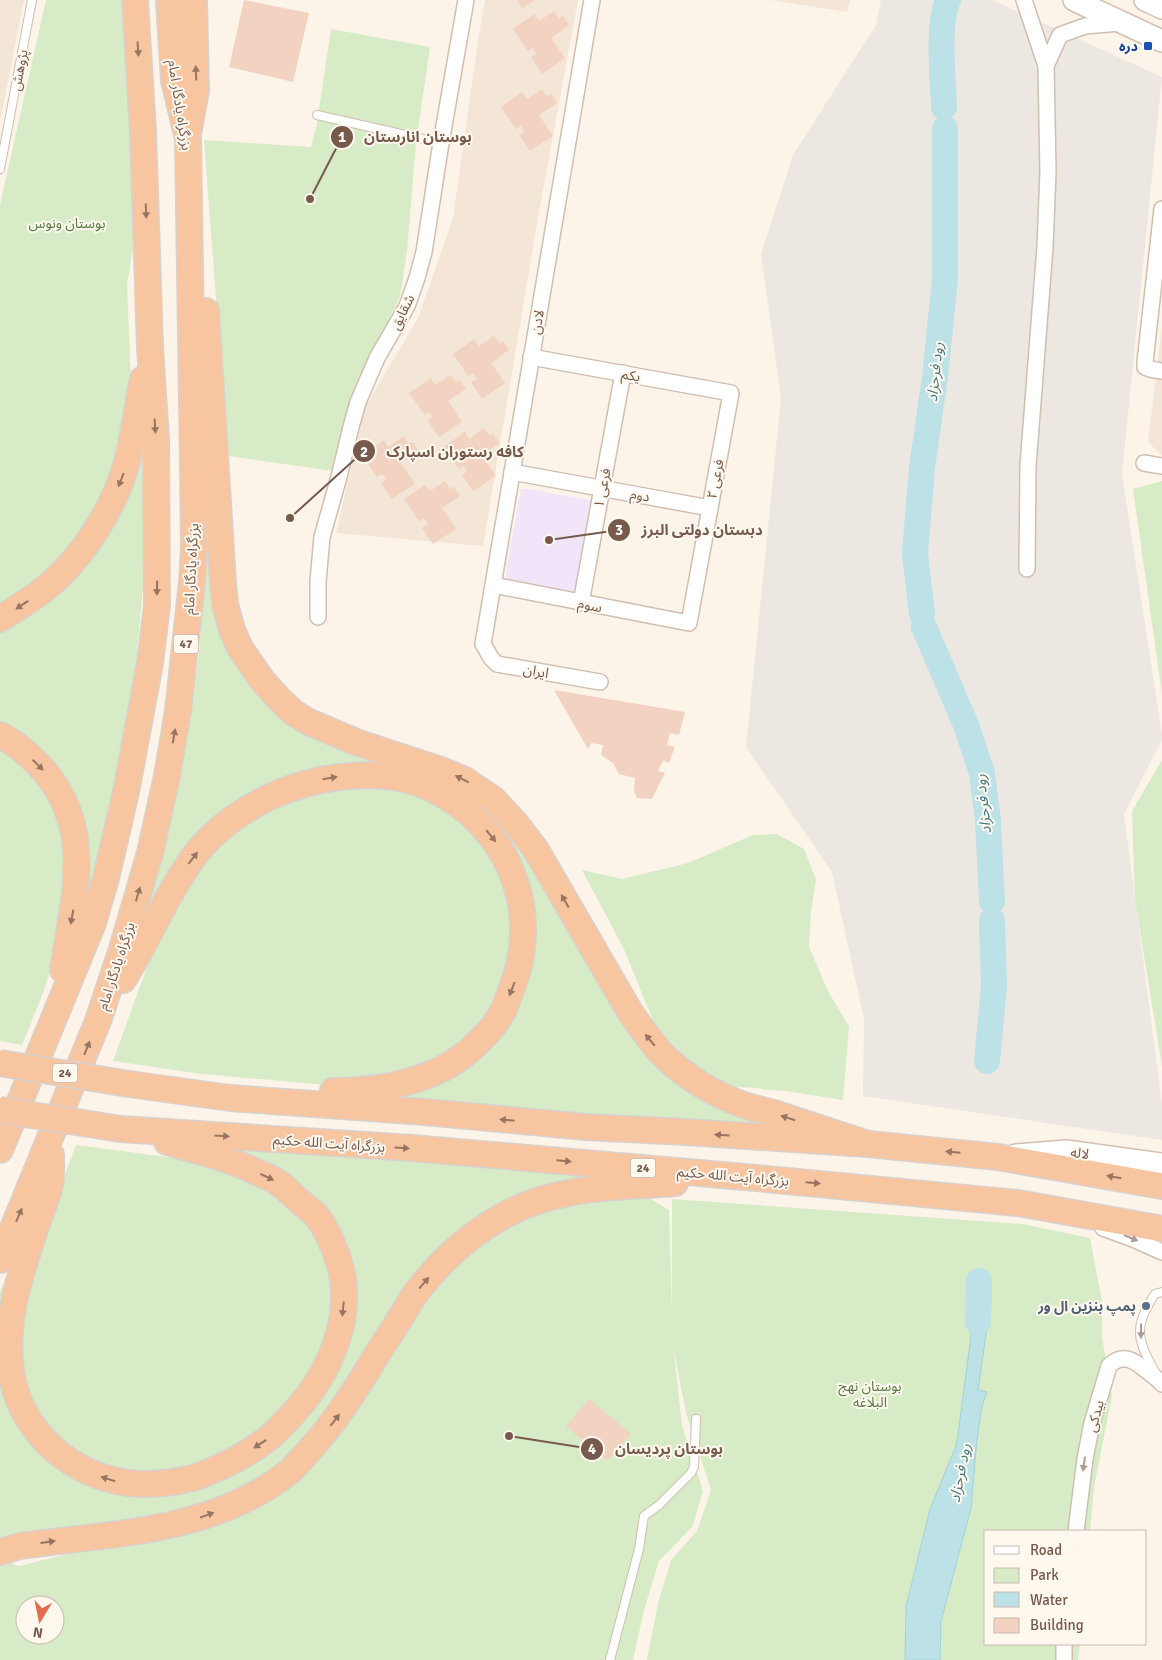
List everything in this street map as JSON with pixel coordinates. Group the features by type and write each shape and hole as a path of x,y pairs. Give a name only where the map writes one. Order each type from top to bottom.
{"highway":[{"name":"47","path":"0,1150 93,923 116,838 135,747 155,630 158,554 156,439 150,347 143,131 135,0"},
{"name":"بزرگراه یادگار امام","path":"0,1260 98,1021 122,949 150,853 178,711 186,645 194,540 194,464 188,139 174,80 169,0"},
{"path":"188,139 196,90 194,0"},
{"path":"190,219 206,304 225,604 232,630 250,664 280,700 309,722 356,742 441,770 465,780 493,799 517,825 536,850 630,1012 663,1055 681,1070 700,1084 722,1096 747,1106 772,1112 868,1144"},
{"path":"0,619 42,591 65,571 84,547 112,502 126,467 150,347"},
{"path":"0,735 28,754 47,774 63,798 70,817 75,843 77,884 57,1010"},
{"path":"98,1021 192,858 225,825 248,809 272,796 326,778 375,775 404,780 428,787 452,800 475,818 495,841 511,867 522,907 523,932 521,956 516,979 504,1011 484,1036 469,1051 444,1068 417,1080 393,1087 365,1091 305,1090 230,1098"},
{"name":"24","path":"0,1063 230,1098 425,1112 586,1127 868,1144 998,1157 1162,1186"},
{"name":"24","path":"0,1110 121,1129"},
{"path":"51,1138 51,1182 18,1281 9,1326 8,1344 14,1387 23,1412 34,1427 51,1448 68,1460 85,1471 108,1480 130,1484 161,1484 191,1479 244,1455 268,1439 300,1406 316,1385 335,1346 341,1327 343,1285 339,1262 330,1238 315,1214 277,1182 235,1162 121,1129"},
{"name":"بزرگراه آیت الله حکیم","path":"121,1129 412,1148 1018,1203 1162,1229"},
{"path":"0,1552 20,1546 166,1526 200,1517 236,1504 266,1488 291,1470 339,1415 418,1290 455,1250 478,1231 502,1217 532,1203 559,1195 590,1190 746,1177"}],"main road":[{"path":"1074,0 1162,41"},
{"path":"1145,0 1162,8"},
{"name":"لاله","path":"998,1157 1066,1151 1162,1164"}],"street":[{"name":"شقایق","path":"318,617 318,581 322,537 358,402 377,358 407,306 424,252 440,143 466,0"},
{"name":"لادن","path":"482,644 592,0"},
{"path":"1024,0 1046,66 1048,171 1045,247 1028,466 1027,569"},
{"path":"1046,66 1060,35 1085,26 1122,22"},
{"path":"1162,215 1145,367 1162,371"},
{"name":"یکم","path":"531,357 731,393"},
{"name":"فرعی ۱","path":"581,603 623,373"},
{"name":"فرعی ۲","path":"688,623 731,393"},
{"path":"1144,463 1162,466"},
{"name":"دوم","path":"512,472 710,508"},
{"name":"سوم","path":"493,585 688,623"},
{"name":"ایران","path":"482,644 490,658 497,664 600,682"},
{"path":"1018,1203 1133,1238 1162,1252"},
{"name":"بیدکی","path":"1076,1530 1084,1459 1092,1423 1109,1366 1116,1361 1129,1359 1136,1362 1160,1382"},
{"path":"1064,1645 1064,1660"}],"lane":[{"name":"پژوهش","path":"0,169 32,0"},
{"path":"317,115 440,143"},
{"path":"1160,1382 1144,1350 1139,1329 1149,1302 1155,1294 1162,1292"},
{"path":"610,1660 639,1549 644,1516 659,1505 691,1473 694,1467 696,1419"}],"shaded area":[{"path":"0,0 24,0 0,122"},
{"path":"485,0 578,0 538,218 483,546 336,533 365,407 418,318 453,218"},
{"path":"770,0 850,0 847,12"},
{"path":"881,0 992,0 1162,77 1122,474 1162,735 1162,740 1124,814 1162,1104 1162,1140 863,1096 864,1019 832,872 746,747 781,398 761,254 793,155 876,25"},
{"path":"1162,328 1162,456 1148,442"},
{"path":"521,489 593,501 575,595 510,583 505,579"}],"green space":[{"name":"بوستان ونوس","path":"46,0 123,0 134,206 133,249 127,284 131,383 121,464 71,554 0,611 0,205"},
{"path":"331,29 430,47 416,143 407,251 400,297 365,367 350,403 333,471 228,456 204,140 311,147 317,123"},
{"path":"144,401 143,587 132,707 107,836 76,936 86,848 0,726 0,628 61,585"},
{"path":"1162,481 1162,694 1133,489"},
{"path":"206,503 216,565 259,690 442,778 505,821 633,1028 777,1124 636,1118 365,1100 493,1037 529,901 437,782 261,792 139,939 161,860 193,703 200,644"},
{"path":"0,745 11,752 52,795 69,856 56,954 22,1045 0,1041"},
{"path":"1162,760 1162,1066 1135,900 1132,811"},
{"path":"331,785 403,788 441,802 475,827 503,867 515,942 502,994 471,1039 412,1074 328,1085 202,1074 113,1061 147,967 167,919 208,853 276,802"},
{"path":"777,834 804,849 816,880 811,911 809,947 828,991 849,1027 843,1100 786,1091 718,1085 661,1040 624,949 582,870 622,879 688,863 753,835"},
{"path":"76,1145 213,1163 255,1179 315,1230 330,1263 334,1318 311,1376 270,1424 214,1460 158,1475 93,1465 52,1436 26,1395 16,1337 34,1255"},
{"path":"230,1149 624,1175 489,1214 334,1408 269,1476 193,1512 0,1544 0,1292 45,1178 1,1343 59,1463 205,1480 330,1377 343,1253"},
{"name":"بوستان نهج البلاغه","path":"614,1198 649,1198 669,1210 672,1315 672,1199 1022,1224 1090,1238 1102,1301 1102,1337 1112,1396 1094,1487 1090,1530 984,1530 984,1645 1080,1645 1078,1660 647,1660 658,1603 671,1560 697,1531 711,1490 686,1413 673,1346 682,1425 703,1491 692,1527 659,1561 644,1610 633,1660 0,1660 0,1559 19,1566 88,1549 262,1498 435,1282 498,1230 537,1211"}],"water":[{"path":"990,1285 986,1334 978,1390 987,1392 982,1406 977,1439 971,1508 941,1621 940,1660 905,1660 906,1607 930,1509 956,1446 971,1336 971,1286"}],"building":[{"path":"244,0 309,13 293,82 229,67"},
{"path":"517,0 535,0 522,8"},
{"path":"554,11 559,18 563,16 569,25 551,38 565,58 542,74 531,57 537,54 533,48 528,51 513,29 534,14 539,21"},
{"path":"542,89 547,97 551,94 557,103 539,115 553,136 530,151 519,135 525,132 521,126 516,129 501,107 522,92 527,99"},
{"path":"494,336 499,343 503,341 509,350 491,363 505,383 482,399 471,382 477,379 473,373 468,376 453,354 474,339 479,346"},
{"path":"451,375 456,382 460,380 466,389 448,401 462,422 439,437 428,421 433,417 429,412 425,415 409,393 431,378 435,385"},
{"path":"484,428 490,436 493,434 500,443 482,455 496,476 473,491 462,475 467,471 463,466 459,469 443,447 465,432 469,439"},
{"path":"404,436 409,444 412,442 419,451 401,463 415,484 392,499 381,483 386,479 382,474 377,477 362,455 384,440 388,447"},
{"path":"445,481 450,489 454,487 460,496 442,508 456,529 433,544 422,528 428,524 424,518 419,521 404,499 425,485 430,491"},
{"path":"554,690 685,712 679,735 670,733 667,745 675,747 669,763 663,761 658,771 665,773 652,799 637,798 634,791 635,778 619,774 613,763 601,755 603,745 591,743 588,749"},
{"path":"589,1399 631,1434 607,1461 566,1426"}],"waterway":[{"name":"رود فرحزاد","path":"944,107 942,37 948,0"},
{"name":"رود فرحزاد","path":"922,614 915,553 922,468 935,377 945,279 945,129"},
{"name":"رود فرحزاد","path":"924,627 966,725 982,773 988,821 992,901"},
{"name":"رود فرحزاد","path":"987,1061 994,986 992,921"},
{"name":"رود فرحزاد","path":"978,1322 979,1281"}],"place":[{"name":"دره","path":"1148,46"},
{"name":"بوستان انارستان","path":"310,199"},
{"name":"کافه رستوران اسپارک","path":"290,518"},
{"name":"دبستان دولتی البرز","path":"549,540"},
{"name":"پمپ بنزین ال ور","path":"1146,1306"},
{"name":"بوستان پردیسان","path":"509,1436"}]}
